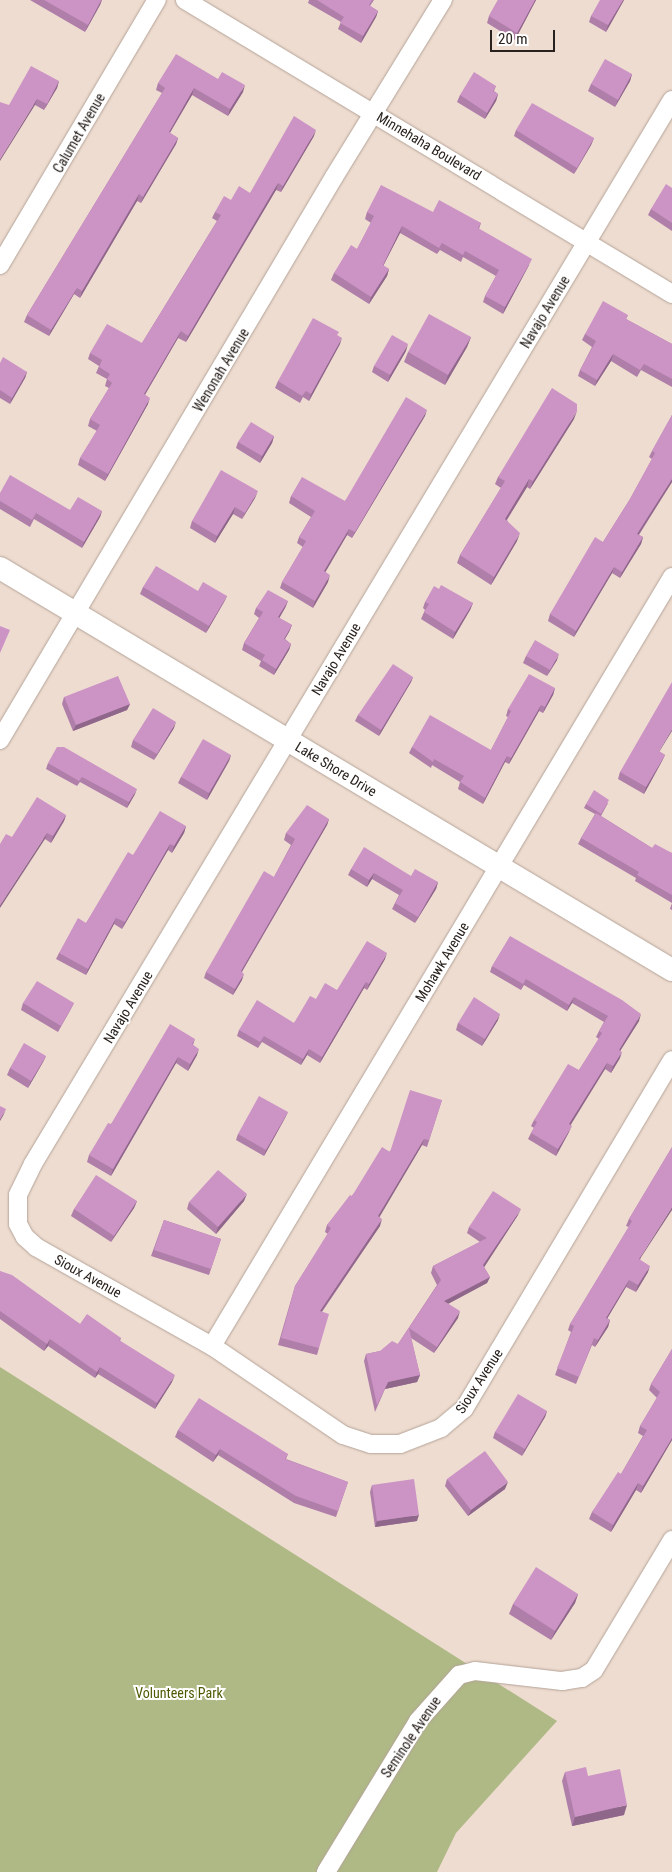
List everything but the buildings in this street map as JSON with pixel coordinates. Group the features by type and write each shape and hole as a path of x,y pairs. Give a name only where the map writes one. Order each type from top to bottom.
{"street":[{"name":"Calumet Avenue","path":"0,265 157,0"},
{"name":"Minnehaha Boulevard","path":"185,0 374,112 672,294"},
{"name":"Wenonah Avenue","path":"0,740 374,112 443,0"},
{"name":"Navajo Avenue","path":"18,1224 18,1195 33,1164 672,100"},
{"name":"Lake Shore Drive","path":"0,568 672,970"},
{"name":"Mohawk Avenue","path":"212,1346 672,577"},
{"name":"Sioux Avenue","path":"18,1224 25,1237 36,1247 212,1346 343,1435 356,1441 371,1444 400,1444 441,1428 464,1409 672,1060"},
{"name":"Seminole Avenue","path":"326,1872 418,1721 452,1680 458,1675 475,1671 562,1681 582,1678 594,1670 672,1540"}],"green space":[{"name":"Volunteers Park","path":"0,1367 557,1721 456,1833 437,1872 0,1872"}]}
